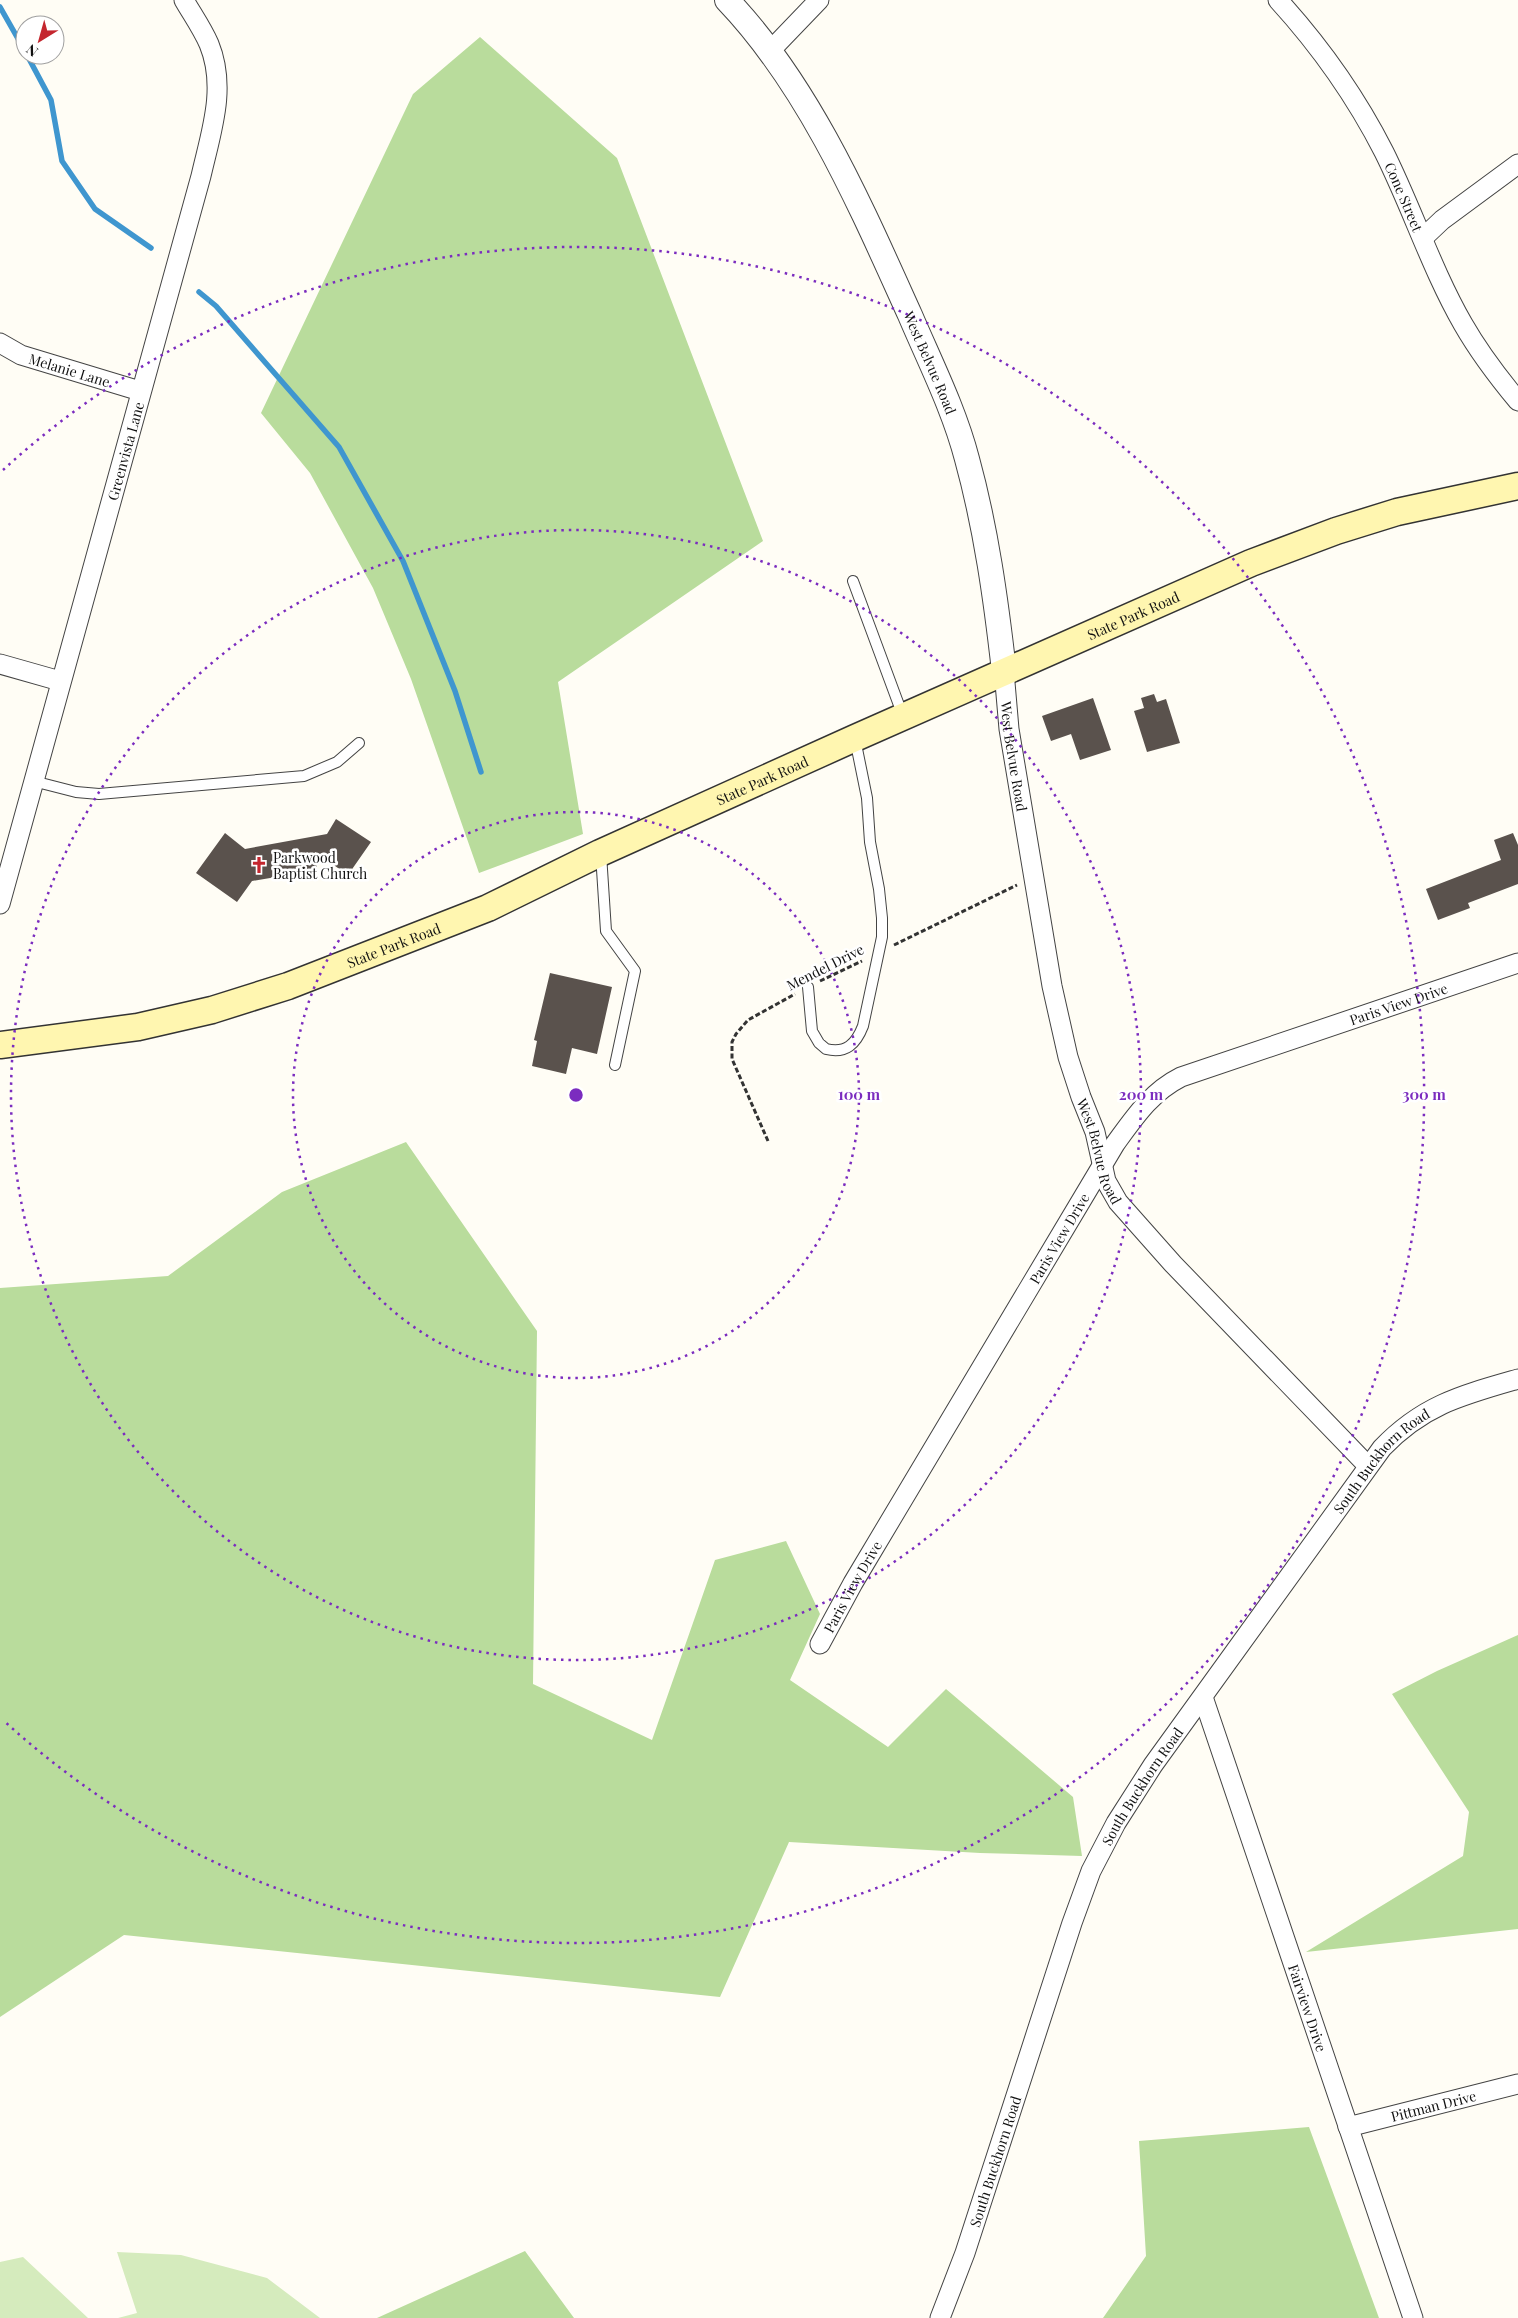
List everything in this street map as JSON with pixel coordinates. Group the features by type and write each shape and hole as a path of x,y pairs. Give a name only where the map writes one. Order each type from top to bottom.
{"main road":[{"name":"State Park Road","path":"0,1044 138,1027 231,1004 288,986 488,908 600,854 902,716 1251,563 1336,531 1413,508 1518,486"}],"street":[{"name":"Greenvista Lane","path":"0,904 140,391 201,176 216,108 218,92 215,62 201,27 184,0"},
{"name":"West Belvue Road","path":"727,0 770,51 802,98 834,155 889,269 952,410 967,458 979,510 997,607 1010,729 1052,986 1068,1057 1080,1097 1095,1132 1106,1181 1118,1202 1173,1264 1368,1466"},
{"path":"770,51 819,0"},
{"name":"Cone Street","path":"1278,0 1328,61 1364,116 1384,152 1464,325 1491,368 1518,401"},
{"path":"1423,238 1442,220 1518,164"},
{"name":"Melanie Lane","path":"0,344 21,355 140,391"},
{"path":"0,664 60,681"},
{"name":"Paris View Drive","path":"820,1644 853,1583 1115,1144 1149,1099 1175,1080 1518,963"},
{"name":"South Buckhorn Road","path":"940,2318 965,2253 1072,1923 1091,1871 1126,1806 1153,1765 1382,1448 1413,1419 1432,1408 1471,1392 1518,1379"},
{"name":"Fairview Drive","path":"1203,1697 1413,2318"},
{"name":"Pittman Drive","path":"1348,2127 1518,2084"}],"lane":[{"path":"853,580 902,716"},
{"path":"808,987 814,1037 826,1049 833,1051 848,1048 859,1038 863,1026 882,937 881,902 870,842 867,798 855,738"},
{"path":"33,781 76,792 99,794 304,776 337,762 359,744"},
{"path":"600,854 606,931 635,971 615,1065"}],"path":[{"name":"Mendel Drive","path":"768,1141 732,1060 732,1042 748,1020 808,987 1014,886 1034,879"}],"green space":[{"path":"480,37 617,158 763,541 558,682 583,834 479,873 411,679 373,588 310,473 261,413 413,94"},
{"path":"406,1142 537,1331 533,1684 652,1740 715,1560 786,1541 820,1614 790,1680 888,1747 946,1689 1073,1797 1082,1856 980,1853 789,1842 720,1997 124,1935 0,2017 0,1288 168,1276 282,1192"},
{"path":"1518,1635 1518,1929 1306,1952 1463,1856 1469,1812 1392,1694 1437,1671"},
{"path":"1309,2127 1379,2318 1103,2318 1146,2256 1139,2141"},
{"path":"525,2251 574,2318 377,2318"},
{"path":"117,2252 181,2255 267,2278 320,2318 118,2318 137,2313"},
{"path":"23,2257 88,2318 0,2318 0,2262"}],"building":[{"path":"1154,694 1157,702 1166,699 1180,743 1147,752 1134,711 1144,708 1141,698"},
{"path":"1093,698 1111,750 1080,760 1071,734 1051,741 1042,716"},
{"name":"Parkwood Baptist Church","path":"336,819 371,842 348,875 315,852 317,870 252,881 237,902 196,873 225,833 245,849 327,834"},
{"path":"1513,833 1518,845 1518,884 1468,903 1470,908 1438,920 1426,889 1501,860 1494,840"},
{"path":"550,973 612,987 597,1054 572,1048 566,1074 532,1066 537,1041 534,1040"}],"waterway":[{"path":"0,7 15,33"},
{"path":"32,65 51,100 62,161 95,209 151,248"},
{"path":"199,292 216,306 339,447 403,561 455,691 481,772"}],"place":[{"name":"Parkwood Baptist Church","path":"259,865"}]}
